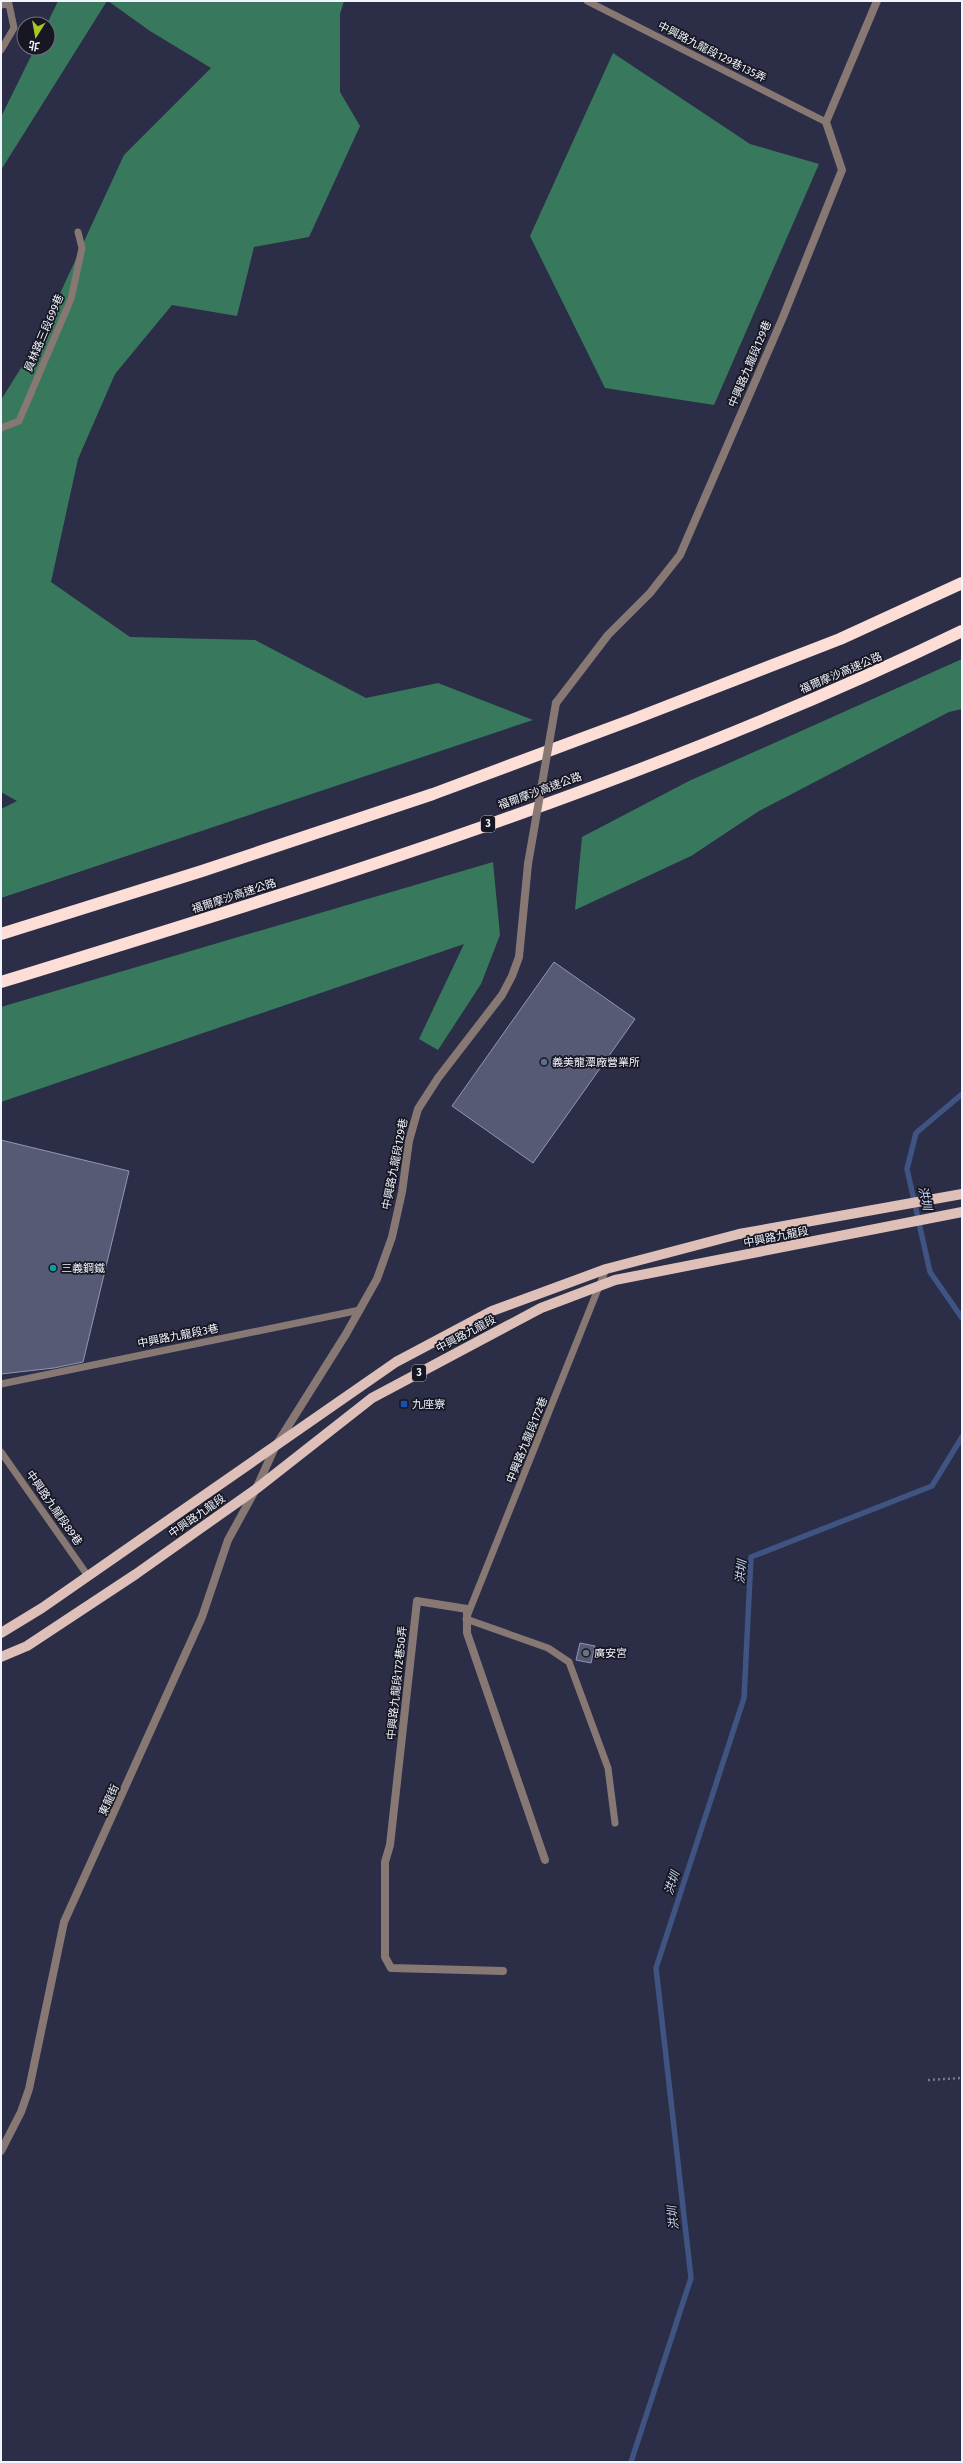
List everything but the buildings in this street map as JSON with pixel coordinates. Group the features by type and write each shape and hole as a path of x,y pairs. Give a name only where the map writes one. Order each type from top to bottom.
{"highway":[{"path":"1,934 202,871 440,791 840,639 962,583"},
{"name":"福爾摩沙高速公路","path":"1,982 374,865 636,771 871,675 962,631"}],"main road":[{"name":"中興路九龍段","path":"1,1633 88,1576 410,1355 492,1311 606,1269 739,1234 962,1194"},
{"name":"中興路九龍段","path":"1,1657 26,1646 136,1574 256,1489 372,1398 541,1308 616,1280 962,1212"}],"street":[{"path":"826,122 877,1"},
{"name":"中興路九龍段129巷","path":"266,1468 275,1447 360,1310 377,1279 392,1237 402,1192 409,1141 418,1109 438,1078 502,995 512,976 519,957 528,864 556,703 608,635 650,593 680,555 783,317 842,170 826,122"},
{"name":"東龍街","path":"1,2151 21,2112 29,2089 64,1922 202,1618 228,1540 266,1468"},
{"name":"中興路九龍段172巷50弄","path":"503,1971 391,1968 385,1957 385,1862 390,1845 417,1601 467,1609 467,1633 545,1860"}],"lane":[{"name":"中興路九龍段129巷135弄","path":"587,1 826,122"},
{"path":"1,5 9,4 14,28 1,50"},
{"name":"員林路三段699巷","path":"1,428 19,421 71,299 82,248 78,232"},
{"name":"中興路九龍段172巷","path":"466,1619 601,1286 606,1269"},
{"name":"中興路九龍段3巷","path":"1,1384 360,1310"},
{"name":"中興路九龍段89巷","path":"1,1452 88,1576"},
{"path":"466,1619 548,1648 569,1662 608,1768 615,1823"}],"path":[{"path":"928,2080 962,2078"}],"green space":[{"path":"58,1 107,1 1,170 1,117 31,56 56,56 56,16 51,16"},
{"path":"108,1 344,1 340,14 340,92 360,126 309,237 254,247 237,316 172,305 115,374 78,459 51,582 130,637 255,640 366,698 438,683 533,720 1,898 1,809 17,801 1,792 1,400 39,339 124,155 211,68 150,31"},
{"path":"613,53 750,144 819,164 714,405 605,388 530,236"},
{"path":"962,659 962,709 949,712 759,811 691,856 575,910 582,837 689,781"},
{"path":"493,862 500,935 481,984 438,1050 419,1039 464,944 1,1102 1,1007"}],"waterway":[{"name":"洪圳","path":"962,1094 916,1133 907,1169 930,1272 962,1318"},
{"name":"洪圳","path":"631,2462 691,2278 656,1968 744,1698 751,1557 932,1486 962,1437"}],"place":[{"name":"義美龍潭廠營業所","path":"544,1062"},
{"name":"三義鋼鐵","path":"53,1268"},
{"name":"九座寮","path":"404,1404"},
{"name":"廣安宮","path":"586,1653"}]}
